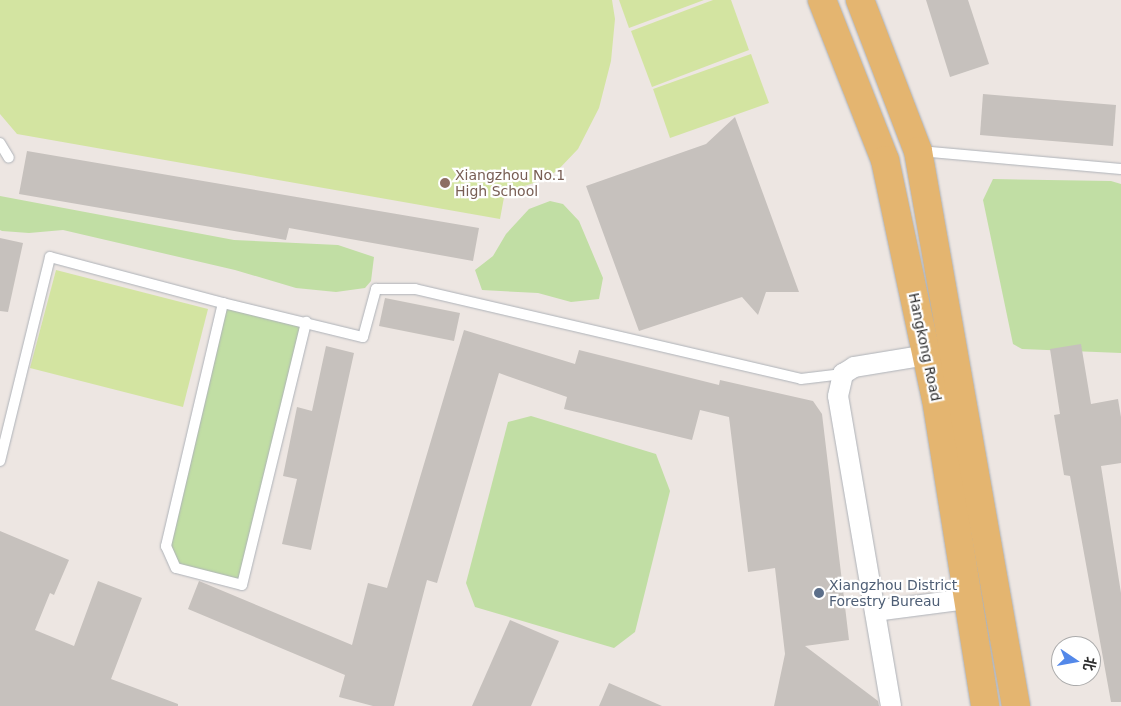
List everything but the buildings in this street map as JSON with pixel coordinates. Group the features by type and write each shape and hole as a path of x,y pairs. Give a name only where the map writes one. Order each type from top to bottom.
{"main road":[{"name":"Hangkong Road","path":"822,0 885,160 927,355 984,706"},
{"name":"Hangkong Road","path":"860,0 918,151 1016,706"}],"street":[{"path":"891,706 838,396 843,374 854,367 927,355"},
{"path":"875,611 968,599"}],"lane":[{"path":"0,143 9,158"},
{"path":"918,151 1121,169"},
{"path":"0,460 50,258 363,337 376,289 415,289 801,379 843,374"},
{"path":"223,303 166,546 176,568 242,586 306,322"}],"green space":[{"path":"0,0 612,0 615,19 611,61 599,108 578,149 557,171 537,182 505,192 500,219 17,134 0,114"},
{"path":"619,0 704,0 629,28"},
{"path":"713,0 731,0 749,50 652,87 631,31"},
{"path":"751,54 769,103 670,138 653,89"},
{"path":"993,179 1111,181 1121,184 1121,353 1022,349 1013,344 983,200"},
{"path":"0,196 234,240 338,245 374,257 371,281 365,288 336,292 296,288 235,270 63,230 29,233 2,231 0,230"},
{"path":"550,201 563,204 579,221 603,278 599,299 571,302 538,293 482,290 475,270 493,256 506,234 529,209"},
{"path":"56,270 208,309 183,407 30,368"},
{"path":"223,303 306,322 242,585 176,568 166,546"},
{"path":"531,416 656,454 670,491 635,632 614,648 475,607 466,583 508,422"}],"place":[{"name":"Xiangzhou No.1 High School","path":"445,183"},
{"name":"Xiangzhou District Forestry Bureau","path":"819,593"}]}
